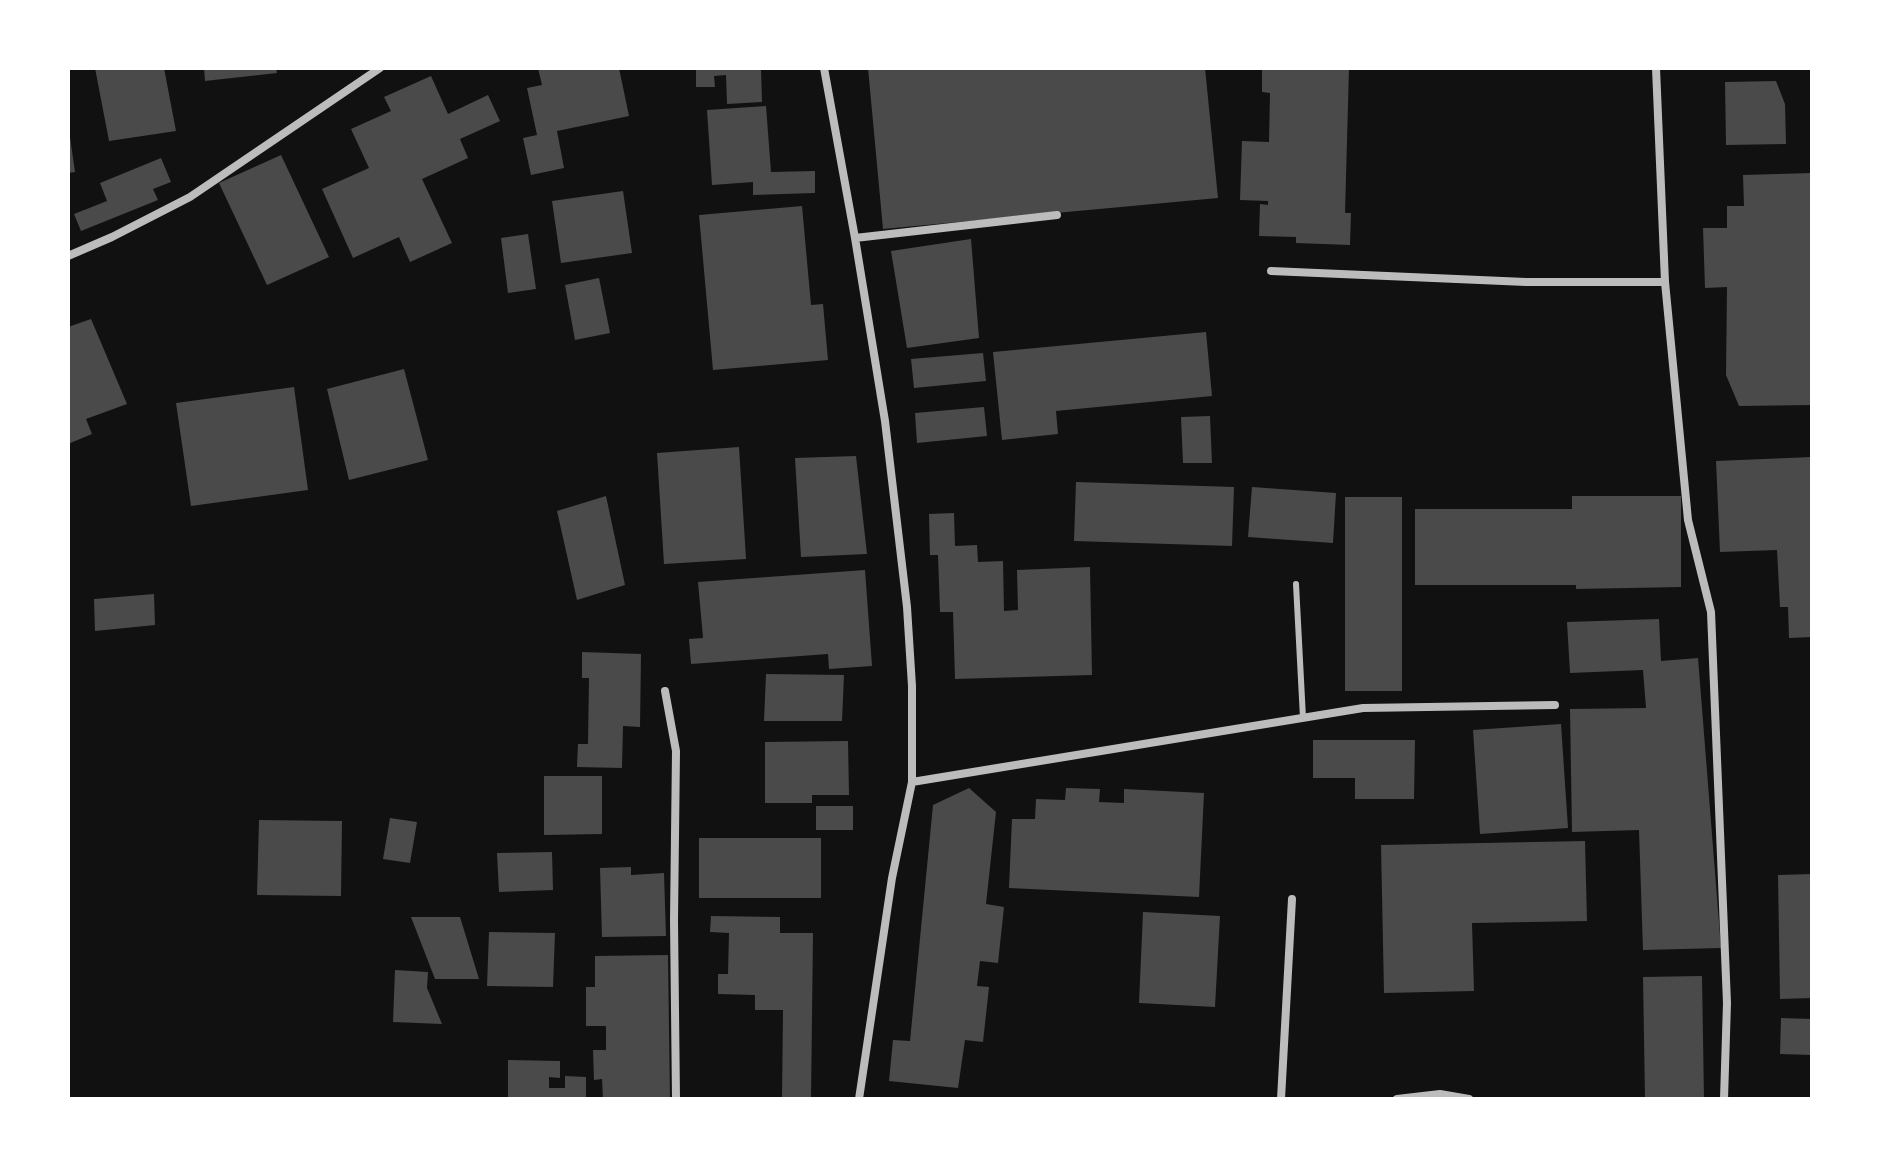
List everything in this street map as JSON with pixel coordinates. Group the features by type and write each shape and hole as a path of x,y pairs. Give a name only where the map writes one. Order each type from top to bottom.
{"street":[{"path":"68,256 190,197 380,68"},
{"path":"824,68 885,421 907,607 912,686 912,782 892,878 859,1099"},
{"path":"1656,68 1665,282 1688,520 1711,612 1727,1003 1724,1099"},
{"path":"855,238 1057,215"},
{"path":"1271,271 1526,282 1665,282"},
{"path":"665,691 676,751 676,1099"},
{"path":"912,782 1363,708 1555,705"},
{"path":"1281,1099 1292,899"},
{"path":"1397,1099 1440,1094 1469,1099"}],"lane":[{"path":"1296,584 1303,718"}],"building":[{"path":"95,68 164,68 176,131 109,141"},
{"path":"204,68 276,68 277,73 205,81"},
{"path":"538,68 619,68 629,116 557,131 564,168 531,175 523,138 537,135 527,88 542,85"},
{"path":"696,68 761,68 762,102 727,104 726,75 714,76 715,87 696,87"},
{"path":"868,68 1205,68 1218,198 883,229"},
{"path":"1262,68 1349,68 1345,213 1351,213 1350,245 1296,243 1296,237 1259,236 1260,204 1268,205 1268,201 1240,200 1242,141 1269,142 1270,93 1262,92"},
{"path":"431,76 448,114 488,95 500,121 460,139 468,158 422,179 452,243 410,262 399,237 353,258 322,189 369,168 351,129 391,111 384,97"},
{"path":"1776,81 1785,104 1786,144 1726,145 1725,82"},
{"path":"766,106 771,172 815,171 815,193 753,195 753,182 712,185 707,110"},
{"path":"68,138 75,172 68,173"},
{"path":"281,155 329,257 267,285 219,183"},
{"path":"161,158 171,182 153,189 158,200 81,231 74,214 107,201 100,183"},
{"path":"1812,173 1812,405 1739,406 1726,375 1727,287 1705,288 1703,228 1727,228 1727,206 1744,206 1743,175"},
{"path":"623,191 632,253 561,263 552,201"},
{"path":"802,206 811,305 823,304 828,360 713,370 699,215"},
{"path":"528,234 536,289 508,293 501,238"},
{"path":"971,239 979,338 907,348 891,251"},
{"path":"599,278 610,333 575,340 565,285"},
{"path":"91,319 127,404 86,419 92,434 68,444 68,327"},
{"path":"1206,332 1212,396 1056,411 1058,434 1002,440 993,352"},
{"path":"983,353 986,381 914,388 911,359"},
{"path":"404,369 428,460 349,480 327,389"},
{"path":"294,387 308,490 191,506 176,403"},
{"path":"984,407 987,436 917,443 915,413"},
{"path":"1210,416 1212,463 1183,463 1181,417"},
{"path":"739,447 746,559 664,564 657,453"},
{"path":"856,456 867,554 801,557 795,458"},
{"path":"1812,457 1812,637 1789,638 1788,607 1780,607 1777,550 1720,552 1716,461"},
{"path":"1076,482 1234,487 1232,546 1074,541"},
{"path":"1252,487 1336,493 1333,543 1248,537"},
{"path":"606,496 625,585 577,600 557,511"},
{"path":"1572,496 1681,496 1681,587 1576,589 1576,585 1415,585 1415,509 1572,509"},
{"path":"1345,497 1402,497 1402,691 1345,691"},
{"path":"954,513 955,546 977,545 978,562 1003,561 1004,611 1018,610 1017,570 1090,567 1092,675 955,679 953,612 940,612 938,555 930,555 929,514"},
{"path":"865,570 872,666 829,669 828,654 691,664 689,639 703,638 698,582"},
{"path":"154,594 155,625 95,631 94,599"},
{"path":"1659,619 1661,661 1698,658 1721,948 1643,950 1639,830 1572,832 1570,709 1646,708 1643,670 1570,673 1567,622"},
{"path":"582,652 641,654 640,727 623,726 622,768 577,767 578,744 588,744 589,678 582,678"},
{"path":"766,674 844,675 842,721 764,721"},
{"path":"1561,724 1568,828 1480,834 1473,730"},
{"path":"1313,740 1415,740 1414,799 1355,799 1355,778 1313,778"},
{"path":"848,741 849,795 812,795 812,803 765,803 765,742"},
{"path":"544,776 602,776 602,834 544,835"},
{"path":"969,788 996,812 986,904 1004,907 998,963 980,961 977,986 989,987 983,1042 965,1040 958,1088 889,1081 893,1040 910,1041 933,805"},
{"path":"1066,788 1100,789 1099,802 1124,803 1124,789 1204,793 1199,897 1009,888 1012,819 1035,819 1036,799 1065,800"},
{"path":"816,806 853,806 853,830 816,830"},
{"path":"390,818 417,822 410,863 383,859"},
{"path":"259,820 342,821 341,896 257,895"},
{"path":"699,838 821,838 821,898 699,898"},
{"path":"1585,841 1587,921 1472,923 1474,991 1384,993 1381,845"},
{"path":"552,852 553,890 499,892 497,853"},
{"path":"631,867 631,875 664,873 666,936 602,937 600,868"},
{"path":"1812,874 1812,998 1780,999 1778,875"},
{"path":"1143,912 1220,916 1215,1007 1139,1003"},
{"path":"711,916 780,917 780,933 813,933 811,1099 782,1099 783,1010 755,1010 755,995 718,994 718,974 728,974 729,933 710,932"},
{"path":"411,917 460,917 479,979 435,979"},
{"path":"489,932 555,933 553,987 487,986"},
{"path":"668,955 670,1099 603,1099 602,1079 594,1080 593,1050 606,1050 606,1026 586,1026 586,987 595,987 595,956"},
{"path":"395,970 428,972 427,988 442,1024 393,1022"},
{"path":"1702,976 1704,1099 1645,1099 1643,977"},
{"path":"1781,1018 1812,1019 1812,1055 1780,1054"},
{"path":"508,1060 560,1061 560,1078 549,1077 549,1088 565,1088 565,1076 586,1077 586,1099 508,1099"}]}
